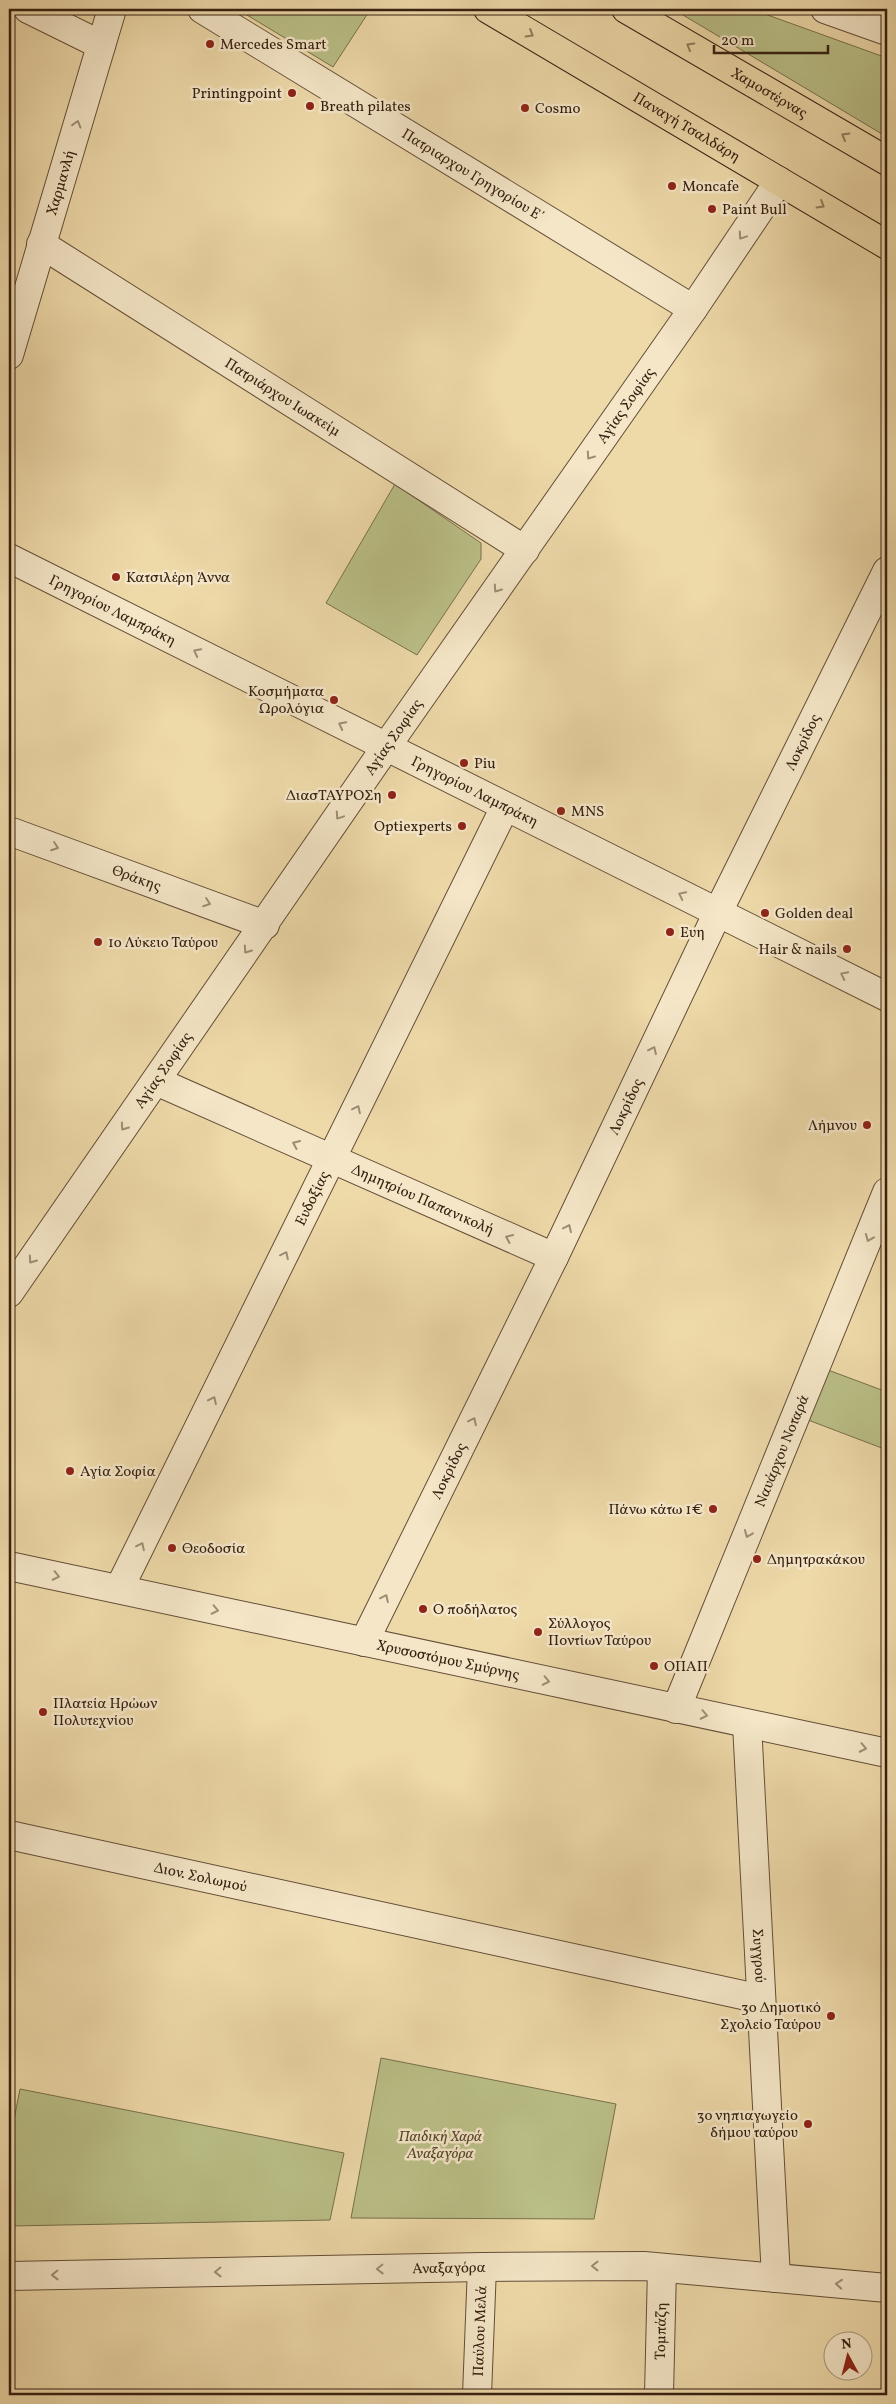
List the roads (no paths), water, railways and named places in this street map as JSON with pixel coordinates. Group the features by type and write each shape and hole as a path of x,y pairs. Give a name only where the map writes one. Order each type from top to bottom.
{"main road":[{"name":"Παναγή Τσαλδάρη","path":"488,9 887,245"},
{"name":"Χαμοστέρνας","path":"626,9 887,161"}],"street":[{"path":"28,9 101,45"},
{"name":"Χαρμανλή","path":"9,355 19,278 41,244 112,9"},
{"name":"Πατριαρχου Γρηγορίου Ε΄","path":"202,9 693,309"},
{"path":"826,9 887,31"},
{"name":"Αγίας Σοφίας","path":"9,1293 386,747 693,309 779,181"},
{"name":"Πατριάρχου Ιωακείμ","path":"41,244 525,550"},
{"name":"Γρηγορίου Λαμπράκη","path":"9,558 887,997"},
{"name":"Λοκρίδος","path":"364,1642 554,1257 718,912 887,572"},
{"name":"Ευδοξίας","path":"119,1589 505,807"},
{"name":"Θράκης","path":"9,831 264,925"},
{"name":"Δημητρίου Παπανικολή","path":"156,1081 554,1257"},
{"name":"Ναυάρχου Νοταρά","path":"676,1709 887,1192"},
{"name":"Χρυσοστόμου Σμύρνης","path":"9,1566 887,1754"},
{"name":"Συγγρού","path":"747,1724 776,2278"},
{"name":"Διον. Σολωμού","path":"9,1836 761,1999"},
{"name":"Αναξαγόρα","path":"9,2276 482,2267 662,2268 887,2288"},
{"name":"Παύλου Μελά","path":"477,2395 482,2267"},
{"name":"Τομπάζη","path":"659,2395 662,2268"}],"place":[{"name":"Mercedes Smart","path":"210,44"},
{"name":"Printingpoint","path":"292,93"},
{"name":"Breath pilates","path":"310,106"},
{"name":"Cosmo","path":"525,108"},
{"name":"Moncafe","path":"672,186"},
{"name":"Paint Bull","path":"712,209"},
{"name":"Κατσιλέρη Άννα","path":"116,577"},
{"name":"Κοσμήματα Ωρολόγια","path":"334,700"},
{"name":"Piu","path":"464,763"},
{"name":"ΔιασΤΑΥΡΟΣη","path":"392,795"},
{"name":"MNS","path":"561,811"},
{"name":"Optiexperts","path":"462,826"},
{"name":"Golden deal","path":"765,913"},
{"name":"Ευη","path":"670,932"},
{"name":"1ο Λύκειο Ταύρου","path":"98,942"},
{"name":"Hair & nails","path":"847,949"},
{"name":"Λήμνου","path":"867,1125"},
{"name":"Αγία Σοφία","path":"70,1471"},
{"name":"Πάνω κάτω 1€","path":"713,1509"},
{"name":"Θεοδοσία","path":"172,1548"},
{"name":"Δημητρακάκου","path":"757,1559"},
{"name":"Ο ποδήλατος","path":"423,1609"},
{"name":"Σύλλογος Ποντίων Ταύρου","path":"538,1632"},
{"name":"ΟΠΑΠ","path":"654,1666"},
{"name":"Πλατεία Ηρώων Πολυτεχνίου","path":"43,1712"},
{"name":"3ο Δημοτικό Σχολείο Ταύρου","path":"831,2016"},
{"name":"3ο νηπιαγωγείο δήμου ταύρου","path":"808,2124"}],"park label":[{"name":"Παιδική Χαρά Αναξαγόρα","path":"440,2144"}]}
